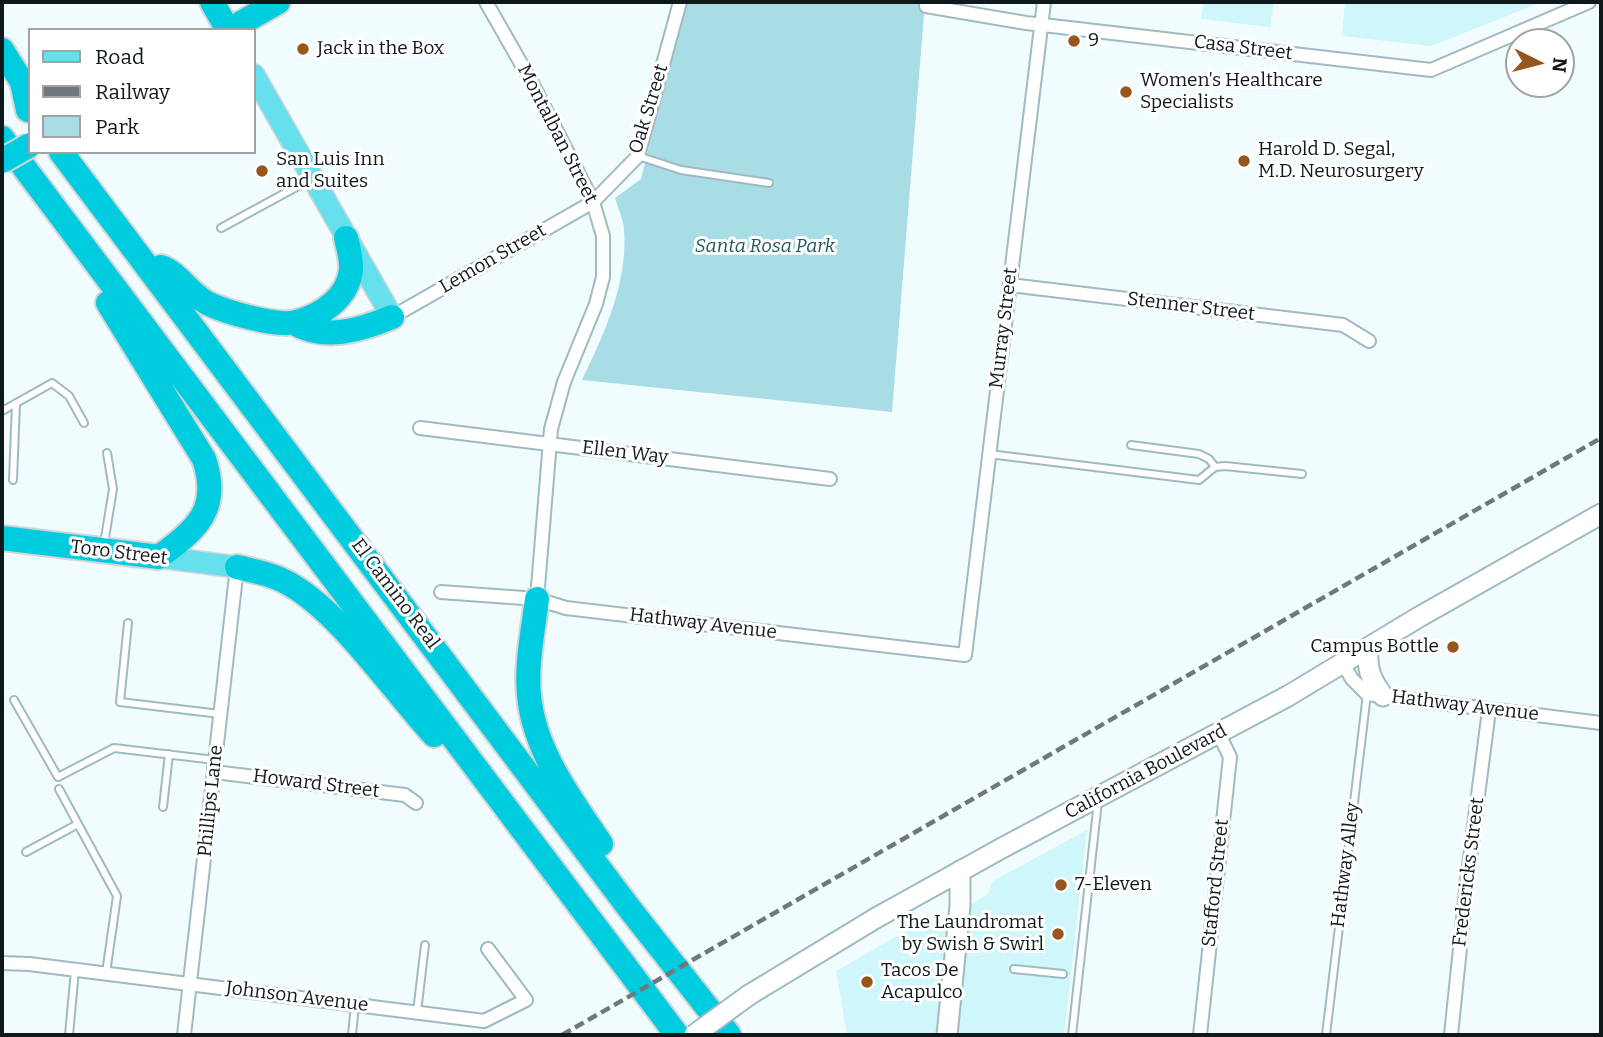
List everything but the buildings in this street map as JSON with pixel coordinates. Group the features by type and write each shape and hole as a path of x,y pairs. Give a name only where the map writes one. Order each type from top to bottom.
{"highway":[{"path":"212,2 227,28"},
{"path":"232,28 278,2"},
{"path":"2,50 22,82 28,106"},
{"path":"2,74 28,109"},
{"name":"El Camino Real","path":"2,138 677,1035"},
{"path":"2,161 28,146"},
{"name":"El Camino Real","path":"63,154 629,908 729,1035"},
{"path":"294,323 321,313 333,305 344,290 351,270 346,238"},
{"path":"146,262 169,269 195,296 221,309 294,323 307,331 351,331 392,317"},
{"path":"102,271 106,300 204,459 210,475 211,487 204,517 195,528 159,557"},
{"name":"Toro Street","path":"2,538 159,557"},
{"path":"237,567 278,578 310,599 358,647 440,741 505,806"},
{"path":"537,599 528,682 534,726 557,775 620,873 629,908"}],"main road":[{"path":"256,78 392,317"},
{"name":"Toro Street","path":"159,557 237,567"}],"street":[{"name":"Montalban Street","path":"486,2 531,81 593,202 603,236 603,277 596,304 564,382 551,429 537,599"},
{"name":"Oak Street","path":"593,202 638,156 680,2"},
{"name":"Murray Street","path":"965,655 1044,2"},
{"name":"Casa Street","path":"926,6 1041,25 1431,71 1589,2"},
{"name":"Lemon Street","path":"392,317 593,202"},
{"name":"Stenner Street","path":"1010,285 1343,325 1369,341"},
{"name":"Ellen Way","path":"419,428 830,479"},
{"name":"California Boulevard","path":"694,1035 749,995 810,957 960,872 1343,664 1419,617 1601,514"},
{"name":"Phillips Lane","path":"184,1035 237,567"},
{"name":"Hathway Avenue","path":"441,592 537,599 566,608 965,655"},
{"path":"1368,648 1367,667 1375,695"},
{"name":"Hathway Avenue","path":"1343,664 1352,679 1375,695 1601,723"},
{"name":"Fredericks Street","path":"1451,1035 1489,710"},
{"name":"Stafford Street","path":"1200,1035 1230,757 1219,733"},
{"name":"Howard Street","path":"215,766 405,795 416,803"},
{"path":"947,1035 960,906 960,872"},
{"name":"Johnson Avenue","path":"2,963 106,973 484,1021 526,1000 488,949"}],"lane":[{"path":"638,156 681,170 769,183"},
{"path":"221,228 313,178"},
{"path":"2,411 52,383 69,397 83,423"},
{"path":"13,480 16,403"},
{"path":"1131,445 1199,454 1209,459 1215,467"},
{"path":"103,551 113,489 107,453"},
{"path":"989,454 1199,480 1215,467 1302,474"},
{"path":"128,622 120,702 220,714"},
{"name":"Hathway Alley","path":"1326,1035 1375,695"},
{"path":"14,700 58,777 114,748 169,754 215,766"},
{"path":"163,807 169,754"},
{"path":"59,789 117,896 106,973"},
{"path":"1072,1035 1099,796"},
{"path":"26,852 78,824"},
{"path":"417,1012 425,945"},
{"path":"1014,969 1063,974"},
{"path":"69,1035 75,970"},
{"path":"352,1035 355,1004"}],"shaded area":[{"path":"1204,2 1274,2 1270,27 1201,19"},
{"path":"1345,2 1542,2 1431,46 1342,36"},
{"path":"1087,830 1064,1035 847,1035 836,971 927,919 937,927 988,894 993,881"}],"green space":[{"name":"Santa Rosa Park","path":"685,2 925,2 892,412 582,380 599,344 619,288 624,229 615,198 641,179"}],"railway":[{"path":"562,1035 1601,438"}],"place":[{"name":"9","path":"1074,41"},
{"name":"Jack in the Box","path":"303,49"},
{"name":"Women's Healthcare Specialists","path":"1126,92"},
{"name":"Harold D. Segal, M.D. Neurosurgery","path":"1244,161"},
{"name":"San Luis Inn and Suites","path":"262,171"},
{"name":"Campus Bottle","path":"1453,647"},
{"name":"7-Eleven","path":"1061,885"},
{"name":"The Laundromat by Swish & Swirl","path":"1058,934"},
{"name":"Tacos De Acapulco","path":"867,982"}]}
